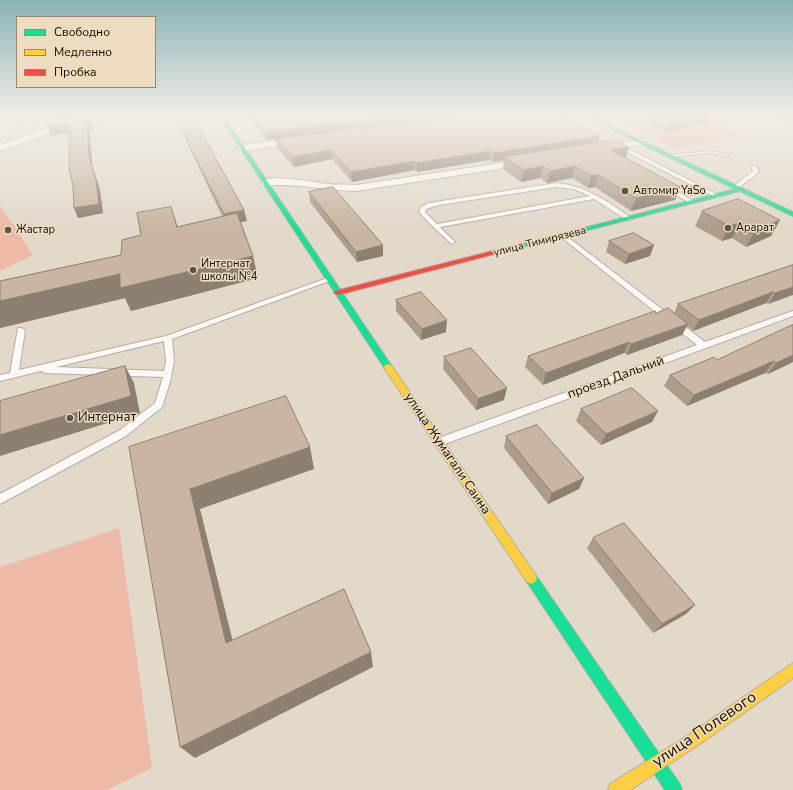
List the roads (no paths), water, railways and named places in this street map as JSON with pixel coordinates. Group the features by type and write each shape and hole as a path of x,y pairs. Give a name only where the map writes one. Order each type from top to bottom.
{"main road":[{"name":"улица Жумагали Саина","path":"246,154 338,293 674,790"},
{"path":"666,154 738,188 789,209 793,214"},
{"name":"улица Тимирязева","path":"338,293 717,196 738,188"},
{"name":"улица Полевого","path":"616,790 698,737 793,670"}],"street":[{"path":"266,182 295,182 339,188 367,187 535,160"}],"lane":[{"path":"634,154 717,196"},
{"path":"670,156 691,154"},
{"path":"721,154 727,155"},
{"path":"738,188 756,172 753,167"},
{"path":"659,184 692,202"},
{"path":"452,242 422,212 425,206 556,185 572,186 594,197 629,219"},
{"path":"435,226 594,197"},
{"path":"563,236 704,346"},
{"path":"0,378 168,338 330,279"},
{"name":"проезд Дальний","path":"439,442 793,313"},
{"path":"14,375 21,330"},
{"path":"0,499 123,433 159,405 170,361 168,338"},
{"path":"36,369 167,374"}],"place":[{"name":"Автомир YaSo","path":"625,191"},
{"name":"Арарат","path":"728,228"},
{"name":"Жастар","path":"8,230"},
{"name":"Интернат школы №4","path":"193,270"},
{"name":"Интернат","path":"70,418"}]}
